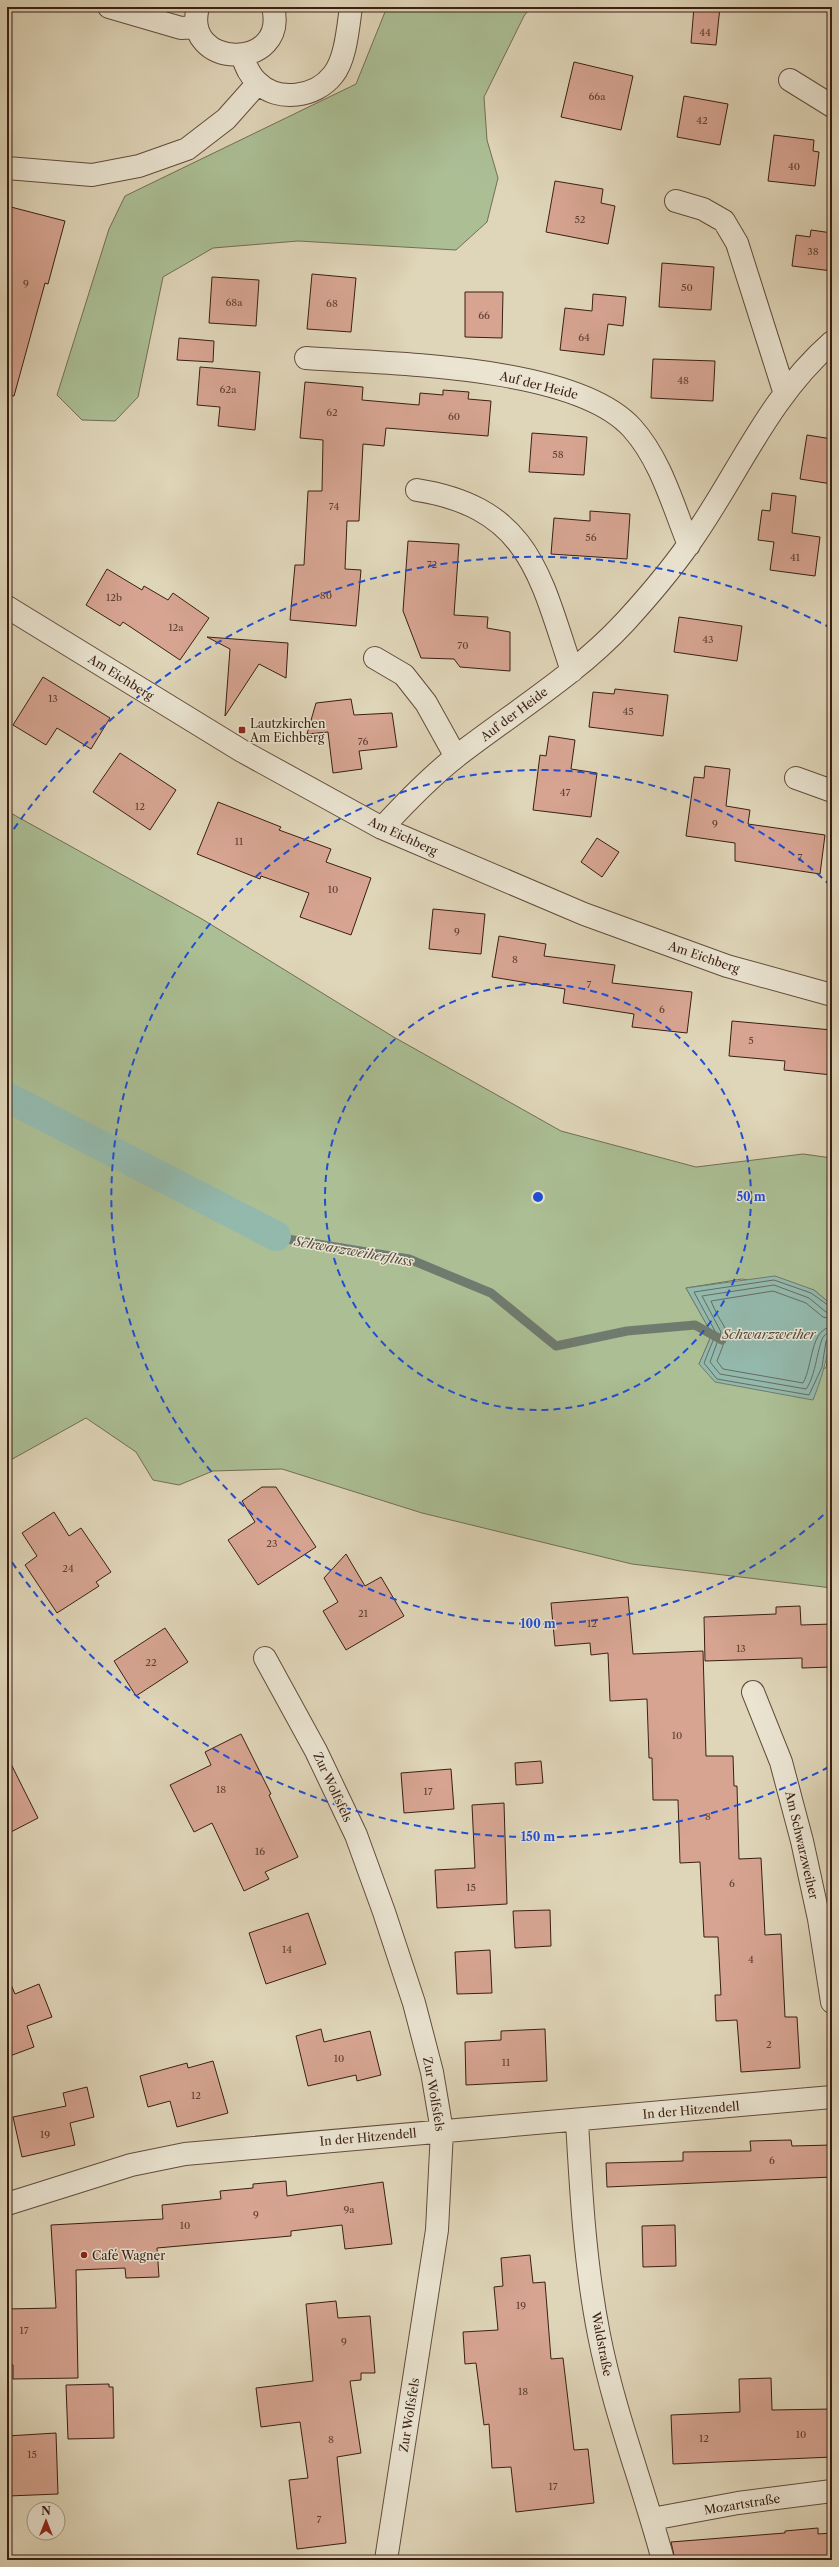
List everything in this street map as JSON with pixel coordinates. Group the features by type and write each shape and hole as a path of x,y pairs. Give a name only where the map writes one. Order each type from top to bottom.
{"street":[{"path":"109,7 174,27 198,17 202,38 210,46 230,56 242,56 256,51 266,42 274,29 273,7"},
{"path":"242,56 248,71 258,84 283,96 311,92 334,74 346,42 351,7"},
{"path":"790,80 832,106"},
{"path":"7,168 92,175 139,166 187,149 226,119 258,84"},
{"path":"676,201 703,209 724,221 734,237 784,391"},
{"name":"Auf der Heide","path":"382,828 407,801 456,757 572,671 624,622 689,545 784,391 814,358 832,342"},
{"name":"Auf der Heide","path":"306,358 512,376 572,392 604,405 632,428 654,459 689,545"},
{"path":"417,490 441,494 471,504 500,522 524,547 545,589 572,671"},
{"name":"Am Eichberg","path":"7,607 242,751 382,828 584,914 727,966 832,995"},
{"path":"375,658 404,675 426,703 456,757"},
{"path":"796,778 832,791"},
{"name":"Zur Wolfsfels","path":"266,1658 319,1758 356,1836 382,1905 414,2003 432,2072 442,2131 437,2230 386,2560"},
{"name":"Am Schwarzweiher","path":"753,1692 781,1762 802,1841 819,1919 832,2002"},
{"name":"In der Hitzendell","path":"7,2204 131,2165 185,2154 442,2131 577,2121 832,2097"},
{"name":"Waldstraße","path":"577,2121 585,2239 599,2335 612,2394 652,2519 663,2560"},
{"name":"Mozartstraße","path":"652,2519 738,2504 832,2491"}],"green space":[{"path":"387,7 531,7 524,16 484,97 487,140 498,178 487,222 456,250 298,241 213,248 163,277 138,397 115,421 82,420 57,395 109,229 125,196 356,84"},
{"path":"7,811 202,919 392,1036 561,1131 696,1167 803,1154 832,1158 832,1305 814,1290 742,1279 686,1288 712,1334 699,1364 826,1368 832,1331 832,1588 632,1564 422,1513 282,1469 213,1471 179,1485 153,1480 136,1452 86,1418 7,1462"}],"water":[{"name":"Schwarzweiher","path":"775,1276 814,1290 832,1305 831,1330 827,1354 813,1400 715,1382 699,1364 712,1334 686,1288"}],"building":[{"path":"694,7 720,7 716,45 691,43"},
{"path":"574,62 633,76 621,130 561,117"},
{"path":"684,96 728,104 720,145 677,137"},
{"path":"774,135 814,140 813,151 819,152 815,186 768,181"},
{"path":"555,181 603,189 601,203 615,206 608,244 546,232"},
{"path":"7,206 65,221 48,284 45,283 14,396 7,395"},
{"path":"811,230 832,233 832,271 792,266 796,235 810,237"},
{"path":"662,263 714,267 711,310 659,307"},
{"path":"312,274 356,278 351,332 307,329"},
{"path":"212,277 259,280 256,326 209,323"},
{"path":"465,292 503,292 502,338 465,337"},
{"path":"593,294 626,297 623,326 608,324 604,355 560,350 565,308 592,311"},
{"path":"179,338 214,341 213,362 177,360"},
{"path":"653,359 715,361 713,401 651,398"},
{"path":"200,367 260,372 255,430 218,426 220,407 197,405"},
{"path":"305,382 363,387 362,400 419,405 420,393 443,395 443,390 469,392 468,399 491,401 488,436 386,428 384,446 363,444 359,521 347,521 345,569 361,570 356,626 290,620 295,565 304,565 308,491 322,491 323,440 300,438"},
{"path":"532,433 587,437 584,475 529,472"},
{"path":"807,435 832,439 832,484 800,479"},
{"path":"772,493 796,496 792,533 820,537 815,576 770,570 774,542 758,540 762,510 770,511"},
{"path":"590,511 630,514 627,559 551,554 554,518 590,521"},
{"path":"408,541 459,544 454,615 488,617 487,628 510,632 510,671 460,667 454,659 421,658 403,611"},
{"path":"107,569 142,590 144,586 168,600 173,593 209,618 180,660 123,622 120,626 86,605"},
{"path":"679,617 742,626 737,661 674,652"},
{"path":"207,637 288,643 286,678 259,664 225,716 230,649"},
{"path":"43,677 110,718 91,749 57,728 46,745 13,725"},
{"path":"615,689 668,695 663,736 589,727 593,692 614,694"},
{"path":"351,699 354,715 392,713 397,747 359,751 362,769 333,773 328,732 307,734 316,703"},
{"path":"549,736 575,740 571,769 597,773 591,817 533,810 540,755 546,756"},
{"path":"120,753 176,790 150,830 93,792"},
{"path":"705,766 730,769 726,806 750,810 748,824 825,835 820,874 735,861 735,843 686,836 694,777 704,778"},
{"path":"218,802 281,827 279,830 331,849 326,862 371,878 351,935 300,917 309,893 261,876 260,879 197,854"},
{"path":"597,838 619,852 602,877 581,862"},
{"path":"433,909 485,914 481,954 429,949"},
{"path":"499,936 546,944 544,956 615,965 612,983 692,992 687,1033 632,1027 634,1014 563,1003 565,989 492,977"},
{"path":"732,1021 832,1030 832,1075 784,1070 785,1061 729,1056"},
{"path":"262,1487 276,1487 316,1547 258,1585 228,1540 255,1522 242,1501"},
{"path":"54,1512 69,1536 81,1528 111,1572 96,1582 99,1586 57,1613 25,1565 37,1556 22,1533"},
{"path":"346,1554 365,1586 381,1577 404,1616 346,1650 323,1611 338,1602 324,1578"},
{"path":"628,1597 633,1654 703,1651 706,1756 733,1756 734,1786 737,1786 739,1859 761,1858 765,1935 781,1934 785,2017 797,2017 800,2068 741,2072 737,2020 716,2021 715,1995 721,1995 718,1937 704,1937 700,1862 680,1863 678,1800 653,1800 652,1758 649,1758 647,1699 610,1701 608,1653 591,1655 590,1643 555,1646 551,1603"},
{"path":"800,1606 801,1625 832,1624 832,1667 802,1668 802,1658 705,1661 704,1617 776,1614 776,1607"},
{"path":"165,1628 188,1662 136,1696 114,1661"},
{"path":"241,1734 271,1794 269,1795 298,1857 265,1872 269,1879 244,1891 212,1823 194,1832 170,1785 211,1765 205,1752"},
{"path":"7,1756 38,1818 7,1834"},
{"path":"541,1761 543,1783 516,1785 515,1763"},
{"path":"451,1769 454,1809 404,1813 401,1773"},
{"path":"504,1803 507,1904 437,1908 435,1870 475,1868 472,1805"},
{"path":"550,1910 551,1946 515,1948 513,1911"},
{"path":"308,1913 326,1964 266,1984 249,1933"},
{"path":"490,1950 492,1993 457,1994 455,1952"},
{"path":"7,1980 9,1980 15,1994 39,1984 52,2017 27,2026 34,2047 7,2057"},
{"path":"321,2029 324,2042 370,2031 381,2075 357,2081 356,2075 308,2086 296,2036"},
{"path":"545,2029 547,2081 466,2085 465,2042 501,2040 501,2031"},
{"path":"213,2061 228,2113 177,2127 170,2101 148,2107 140,2076 187,2063 188,2068"},
{"path":"87,2087 94,2117 70,2123 75,2145 22,2157 13,2117 66,2106 63,2093"},
{"path":"791,2140 792,2146 832,2145 832,2177 607,2187 606,2163 683,2161 683,2152 751,2151 750,2141"},
{"path":"286,2181 287,2196 383,2182 392,2244 345,2249 342,2225 291,2231 291,2236 157,2248 159,2277 126,2278 125,2268 76,2270 78,2378 13,2379 13,2365 7,2365 7,2309 56,2308 51,2225 163,2219 162,2205 221,2199 220,2191 253,2188 253,2184"},
{"path":"675,2225 676,2266 643,2267 642,2226"},
{"path":"530,2255 533,2283 545,2282 551,2359 563,2358 574,2450 588,2449 594,2503 516,2512 511,2467 492,2468 489,2424 484,2425 476,2363 465,2364 463,2332 498,2330 494,2287 503,2286 501,2258"},
{"path":"336,2301 338,2318 370,2316 375,2373 361,2373 361,2380 350,2381 361,2453 337,2457 346,2543 297,2549 289,2480 308,2478 300,2422 261,2427 256,2388 313,2381 306,2304"},
{"path":"771,2378 772,2410 832,2409 832,2457 673,2464 671,2415 740,2412 739,2379"},
{"path":"109,2384 109,2387 113,2387 114,2438 68,2439 66,2385"},
{"path":"56,2433 58,2494 8,2496 7,2436"},
{"path":"818,2528 818,2534 832,2533 832,2560 675,2560 671,2542 785,2533 785,2531"}],"waterway":[{"name":"Schwarzweiherfluss","path":"7,1097 276,1236"},
{"name":"Schwarzweiherfluss","path":"281,1238 409,1259 491,1293 556,1346 627,1331 695,1325 722,1340"}],"place":[{"name":"Lautzkirchen Am Eichberg","path":"242,730"},
{"name":"Café Wagner","path":"84,2255"}]}
